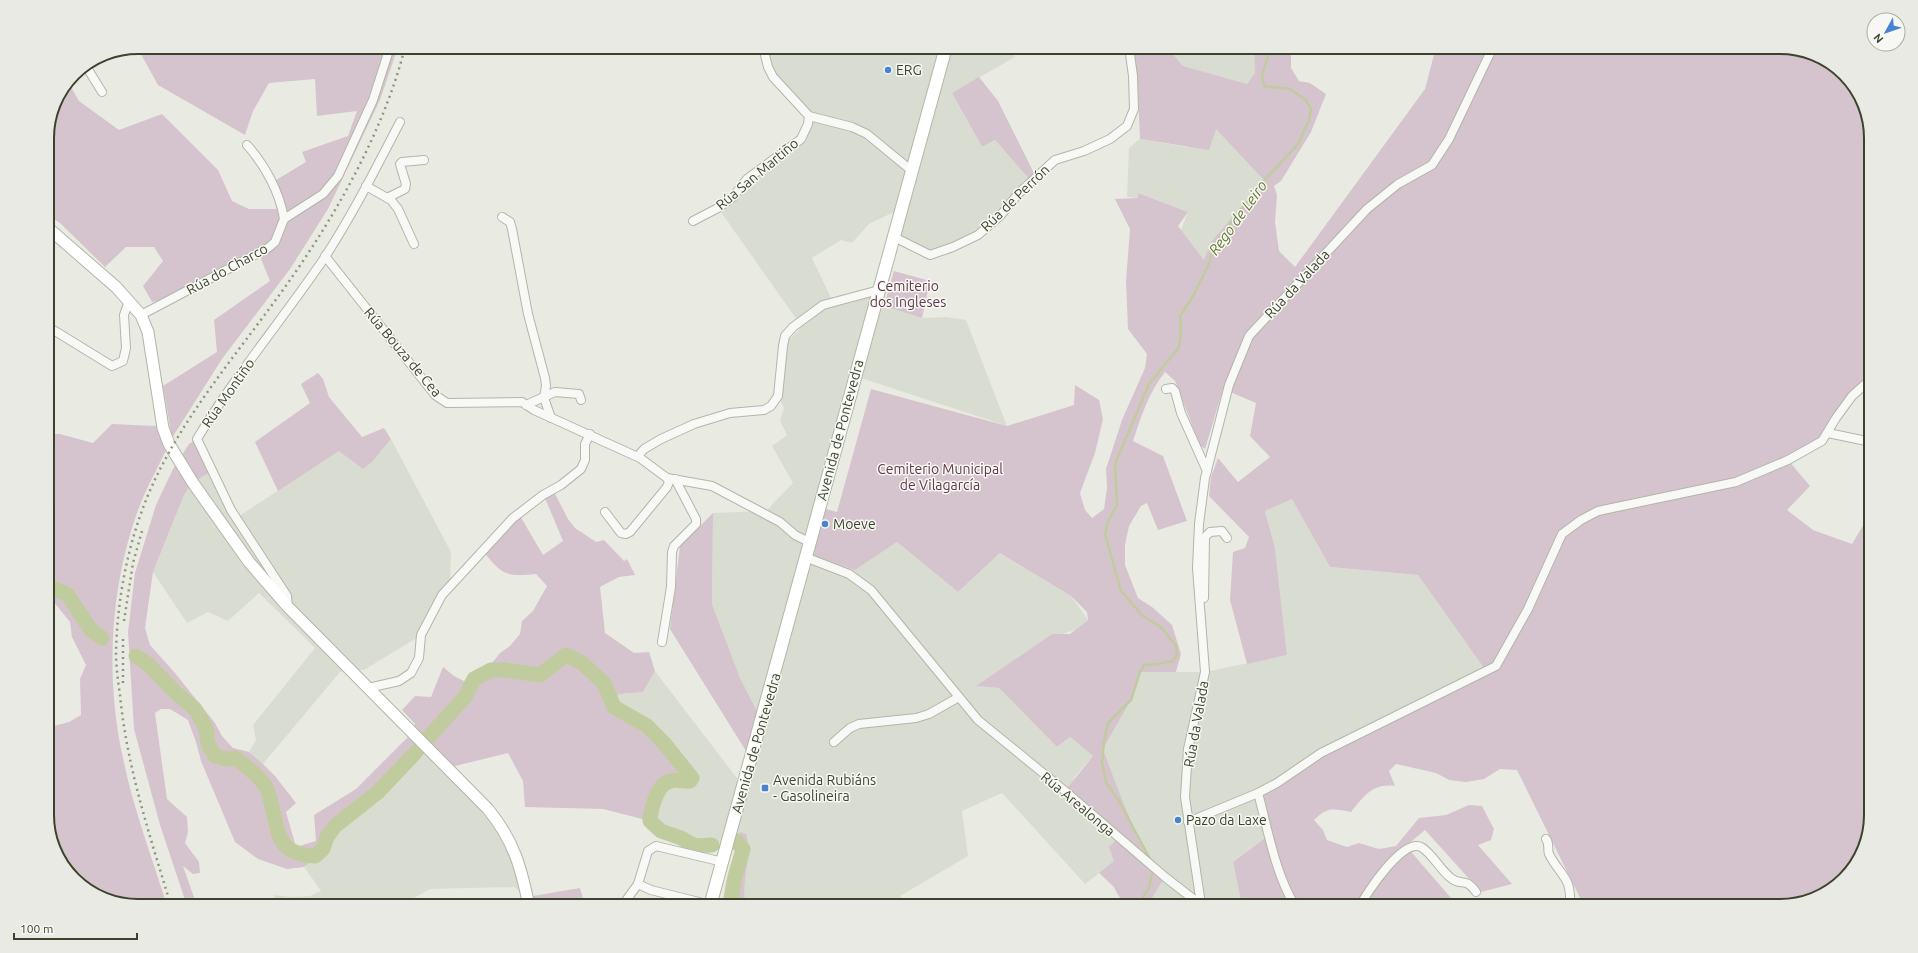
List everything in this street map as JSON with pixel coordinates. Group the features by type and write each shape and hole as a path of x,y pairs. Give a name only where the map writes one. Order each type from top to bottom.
{"main road":[{"name":"Avenida de Pontevedra","path":"713,899 809,542 944,54"},
{"path":"54,233 84,258 130,301 141,315 148,332 163,428 169,444 249,562 288,607 488,809 500,823 513,846 527,899"}],"street":[{"path":"247,145 256,155 275,189 284,219 323,194 338,176 373,100 388,54"},
{"path":"765,54 768,67 773,77 809,116 852,127 867,134 912,172"},
{"name":"Rúa de Perrón","path":"894,237 930,255 953,247 978,235 1000,216 1019,193 1055,160 1084,151 1110,140 1127,126 1134,109 1133,76 1129,54"},
{"name":"Rúa da Valada","path":"1200,899 1185,797 1188,749 1205,672 1197,568 1198,524 1206,471 1229,385 1249,336 1367,209 1398,184 1432,164 1449,139 1490,54"},
{"path":"89,71 102,92"},
{"name":"Rúa San Martiño","path":"693,221 723,205 742,187 747,179 801,139 808,124 809,116"},
{"name":"Rúa Montiño","path":"288,607 287,596 231,510 197,438 215,409 325,256 366,186 400,122"},
{"path":"387,198 405,189 406,184 400,164 402,162 424,160"},
{"path":"366,186 392,200 398,209 414,244"},
{"path":"502,217 510,222 512,229 528,314 545,378 546,386 544,398 551,418"},
{"name":"Rúa do Charco","path":"141,315 268,248 275,242 284,219"},
{"name":"Rúa Bouza de Cea","path":"325,256 435,395 447,403 522,402 551,418 638,456 671,479 712,486 780,522 795,535 809,542"},
{"path":"638,456 644,449 661,439 694,424 730,413 764,410 771,406 778,396 782,346 785,336 793,327 823,305 879,290"},
{"path":"54,331 112,366 123,361 126,348 124,315 130,301"},
{"path":"1188,822 1258,793 1277,783 1321,753 1496,666 1528,609 1562,534 1581,520 1598,511 1736,482 1812,448 1822,441 1852,396 1864,385"},
{"path":"1166,389 1172,388 1174,391 1206,471"},
{"name":"Rúa Bouza de Cea","path":"526,405 556,392 579,394 581,400"},
{"path":"1828,433 1864,441"},
{"path":"368,688 400,680 411,673 419,658 421,635 442,594 465,572 513,518 543,495 561,485 580,469 585,460 586,444 590,434"},
{"path":"605,512 621,533 626,534 630,532 667,487 671,479 696,519 696,524 674,546 672,552 671,587 662,642"},
{"name":"Rúa da Valada","path":"1201,614 1204,601 1205,537 1210,532 1222,531 1227,538"},
{"name":"Rúa Arealonga","path":"805,557 849,574 871,590 978,720 1193,899"},
{"path":"834,742 850,728 859,724 916,718 928,714 959,697"},
{"path":"1258,793 1272,847 1290,899"},
{"path":"1546,839 1549,845 1549,853 1567,879 1571,899"},
{"path":"627,899 638,884 648,851 656,846 723,862"},
{"path":"1364,899 1378,877 1404,851 1413,846 1421,847 1451,879 1468,882 1476,892"},
{"path":"638,884 651,890 685,899"}],"shaded area":[{"path":"765,54 1014,54 1015,57 952,93 982,147 995,140 1031,181 978,235 930,255 894,237 899,216 892,213 869,224 852,243 841,240 812,258 834,304 872,295 884,306 922,318 946,317 966,320 1007,426 855,376 803,551 855,570 897,542 958,592 1000,553 1071,596 1088,620 1075,630 1045,639 977,686 999,688 1057,747 1070,737 1093,756 1074,778 1118,838 1115,861 1085,884 1002,793 962,811 968,856 900,896 902,899 737,899 743,849 735,840 695,846 661,831 650,821 652,805 664,783 672,780 690,781 692,777 664,743 647,726 614,707 611,700 620,694 643,692 655,671 743,786 762,721 740,678 712,604 713,513 766,511 793,483 772,446 787,435 780,421 784,408 778,396 784,340 791,338 802,327 718,208 801,139 809,116 768,67"},
{"path":"1173,54 1255,54 1256,73 1247,84 1183,66"},
{"path":"1216,129 1267,177 1211,242 1204,261 1181,230 1188,212 1138,193 1138,198 1127,197 1129,148 1140,139 1186,147"},
{"path":"391,439 451,552 450,587 421,639 415,639 364,670 340,672 263,764 249,752 256,740 253,725 315,648 259,593 228,621 208,612 187,623 153,572 184,495 193,483 212,471 236,518 339,451 373,461"},
{"path":"1292,498 1330,567 1418,575 1486,671 1233,862 1241,899 1151,899 1164,877 1151,861 1129,821 1103,749 1131,700 1140,672 1205,672 1287,655 1275,548 1265,511"},
{"path":"429,749 499,823 527,897 514,887 430,889 412,899 276,899 273,895 292,897 310,896 321,891 304,867 328,849 335,828 383,793"}],"green space":[{"path":"141,54 396,54 380,100 328,209 290,269 222,359 172,438 163,386 217,352 214,320 270,281 259,254 173,299 152,302 143,286 163,261 154,247 126,247 105,267 60,223 54,219 54,133 60,106 71,88 79,101 119,130 162,114 218,170 232,201 249,209 282,209 277,195 276,180 306,162 302,152 348,136 357,111 317,116 315,79 269,83 253,111 245,135 158,85"},
{"name":"Cemiterio Municipal de Vilagarcía","path":"1130,54 1173,54 1183,66 1247,84 1255,73 1254,54 1291,54 1291,68 1299,81 1310,83 1326,94 1311,132 1281,181 1274,186 1277,195 1275,222 1279,251 1295,267 1425,89 1434,54 1780,54 1812,60 1826,68 1843,83 1850,92 1860,111 1864,133 1864,385 1852,396 1822,441 1788,460 1810,486 1787,510 1813,530 1852,544 1864,524 1864,820 1860,842 1855,852 1850,861 1835,878 1822,888 1812,893 1780,899 1581,899 1517,770 1500,769 1484,779 1466,782 1449,780 1436,773 1396,764 1389,771 1395,786 1375,789 1365,796 1351,812 1331,810 1323,812 1314,820 1323,830 1327,840 1347,847 1359,843 1379,849 1396,846 1419,818 1446,815 1469,805 1482,806 1494,829 1491,840 1478,845 1512,884 1481,892 1425,830 1406,846 1452,899 1241,899 1233,862 1269,835 1258,793 1321,753 1486,671 1418,575 1330,567 1292,499 1265,511 1275,548 1287,655 1247,664 1230,600 1233,552 1245,548 1249,537 1209,496 1211,477 1218,458 1238,482 1270,457 1250,436 1256,403 1223,389 1205,449 1200,445 1175,381 1165,372 1154,388 1142,413 1133,441 1163,456 1187,521 1158,530 1147,503 1141,506 1129,526 1125,545 1125,565 1138,598 1152,607 1172,625 1181,654 1176,672 1140,672 1131,700 1103,749 1136,832 1165,877 1151,899 1120,899 1113,886 1099,873 1114,861 1109,847 1118,838 1065,791 1093,756 1070,737 1057,747 999,688 976,686 1052,634 1070,634 1088,620 1087,612 1071,596 1000,553 958,592 897,542 855,570 806,553 819,507 837,512 871,389 1007,426 1074,405 1075,385 1099,400 1103,419 1095,453 1080,493 1085,510 1092,518 1104,509 1107,488 1106,469 1122,420 1145,368 1147,354 1128,329 1126,281 1130,229 1115,199 1138,198 1138,193 1188,212 1178,226 1204,260 1211,242 1264,180 1216,129 1209,150 1140,139 1138,94 1133,76"},
{"path":"979,77 998,101 1036,177 1031,181 995,140 982,147 952,93"},
{"name":"Cemiterio dos Ingleses","path":"894,271 930,281 922,318 884,306"},
{"path":"318,373 323,379 329,397 362,437 384,428 391,439 373,461 363,469 339,451 278,491 255,442 310,403 301,384"},
{"path":"162,420 169,444 141,502 129,539 121,570 113,633 112,665 117,728 127,777 137,814 165,899 138,899 106,893 83,878 68,861 58,842 54,820 54,726 69,722 81,715 80,679 86,665 72,637 70,622 54,602 54,434 60,434 93,443 112,424 155,426"},
{"path":"197,439 212,471 193,483 184,495 153,572 145,628 150,645 175,673 215,723 222,736 233,748 249,752 263,764 275,776 296,803 286,812 296,847 316,841 314,815 356,789 412,733 415,724 402,710 415,696 431,697 443,667 454,676 464,681 492,663 520,634 522,621 533,611 547,586 536,574 518,575 505,573 495,565 483,551 519,514 543,555 563,541 545,498 553,490 568,519 575,528 596,542 604,540 624,561 627,559 635,575 619,577 600,587 605,633 634,653 649,652 655,671 643,692 620,694 611,700 654,733 691,774 690,781 673,780 666,783 662,787 653,804 650,821 603,809 525,807 523,781 508,753 447,768 429,749 383,793 335,828 328,849 304,867 287,869 258,859 235,842 201,761 188,720 170,709 161,709 155,713 167,799 187,817 188,832 185,843 199,862 200,873 193,874 183,866 195,899 185,899 160,825 134,729 128,632 135,573 156,505 173,469 189,444"},
{"path":"713,513 712,604 740,678 762,721 751,759 670,629 680,546"},
{"path":"740,832 746,834 748,842 744,888 745,899 723,899"},
{"path":"580,888 583,899 527,899 527,897"}],"waterway":[{"name":"Rego de Leiro","path":"1151,861 1119,801 1106,782 1102,762 1104,742 1108,723 1131,700 1140,672 1144,665 1173,661 1177,655 1176,646 1161,627 1143,616 1121,591 1105,534 1108,521 1117,505 1115,464 1149,384 1179,347 1181,329 1180,316 1193,296 1209,264 1214,246 1260,185 1298,144 1309,120 1311,109 1306,100 1290,89 1264,86 1262,76 1269,54"},
{"path":"54,589 67,594 91,630 102,638"},
{"path":"427,739 465,697 474,679 491,670 504,670 540,675 566,655 581,662 604,683 614,707 647,726 664,743 692,778 690,781 671,781 662,786 658,791 653,804 650,821 661,831 681,838 695,846 712,845"},
{"path":"136,656 149,665 176,693 195,709 206,728 208,744 215,756 226,759 235,758 252,771 263,783 268,792 281,840 293,851 315,856 323,849 327,837 335,826 378,792 416,752"},
{"path":"732,899 733,885 743,849 735,840"},
{"name":"Rego de Leiro","path":"1142,899 1149,888 1152,873"}],"railway":[{"path":"169,899 140,802 123,722 117,674 116,653 118,614 124,575 133,537 146,500 174,443 209,390 304,260 322,232 356,172 384,110 396,79 403,54"},
{"path":"124,621 133,563 142,531"},
{"path":"123,639 123,683"}],"place":[{"name":"ERG","path":"888,70"},
{"name":"Moeve","path":"825,524"},
{"name":"Avenida Rubiáns - Gasolineira","path":"765,788"},
{"name":"Pazo da Laxe","path":"1178,820"}]}
